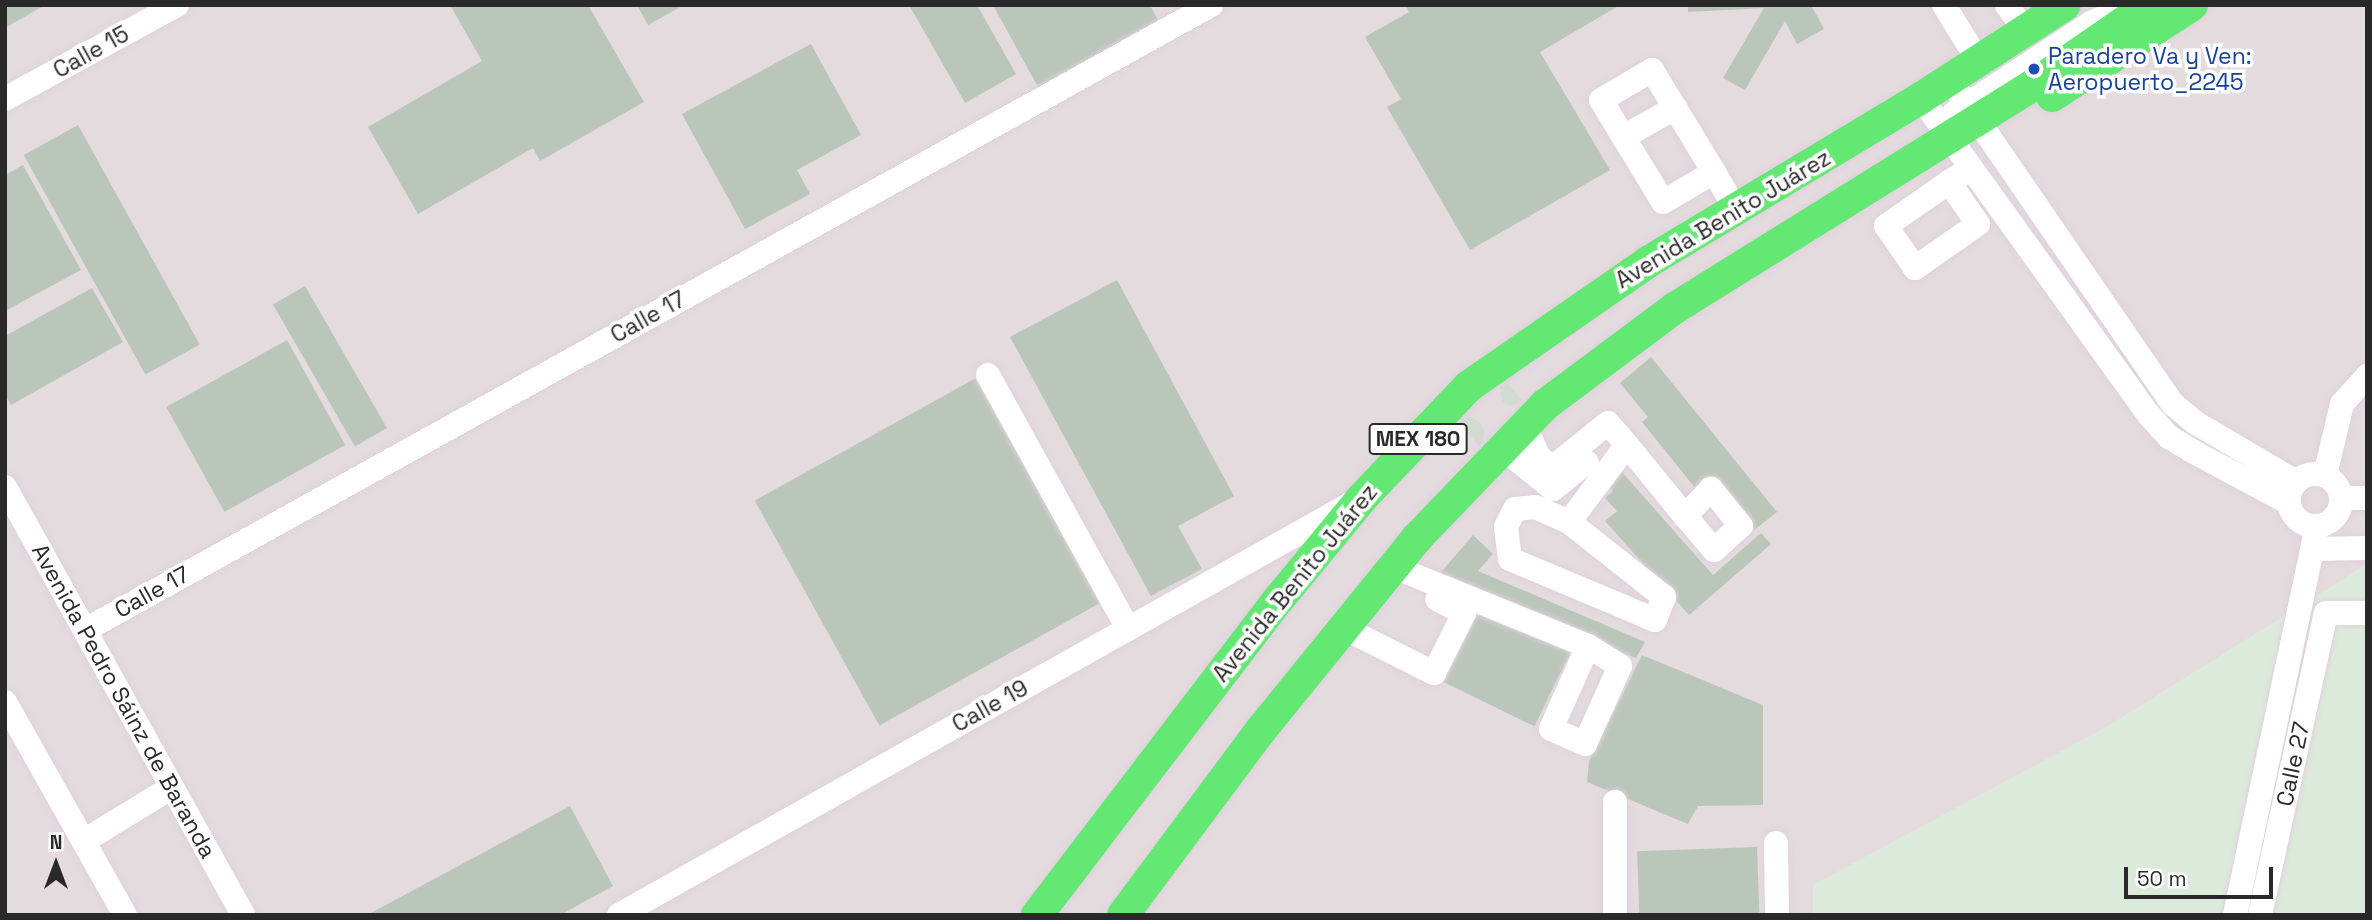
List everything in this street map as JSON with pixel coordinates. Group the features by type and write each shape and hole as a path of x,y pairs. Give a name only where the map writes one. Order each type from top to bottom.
{"main road":[{"name":"MEX 180","path":"1936,120 1965,101 2025,31 2064,5"},
{"name":"MEX 180","path":"1936,120 1965,101 2149,5"},
{"path":"1965,101 2057,94 2192,5"},
{"name":"Avenida Benito Juárez","path":"1123,915 1390,571 1524,424 1675,308 1916,157 1936,120"},
{"name":"Avenida Benito Juárez","path":"1037,915 1150,764 1362,498 1469,386 1541,332 1736,210 1936,120"}],"street":[{"name":"Calle 15","path":"5,99 142,14 177,5"},
{"name":"Calle 17","path":"85,630 1211,5"},
{"path":"1944,5 1968,44"},
{"path":"2007,5 2025,31"},
{"path":"2131,5 2091,23 1965,101 2173,404 2292,492 2301,523 2315,538 2367,548"},
{"path":"1714,172 1663,202 1601,100 1652,70 1714,172 1736,210"},
{"path":"1623,137 1675,108"},
{"path":"1936,120 2092,338 2169,437 2292,492"},
{"path":"1949,182 1971,167"},
{"path":"2034,256 2059,238"},
{"path":"2092,338 2116,322"},
{"path":"988,375 1128,629"},
{"path":"2325,475 2342,404 2367,376"},
{"path":"2342,404 2367,404"},
{"path":"1524,424 1539,457 1555,468 1608,423 1685,516"},
{"path":"1501,447 1556,489 1622,439"},
{"path":"1569,522 1622,439"},
{"path":"2235,915 2315,538 2332,520 2342,498 2337,485 2325,475 2310,474 2292,492"},
{"name":"Avenida Pedro Sáinz de Baranda","path":"8,497 243,915"},
{"name":"Calle 19","path":"619,915 1362,498"},
{"path":"2342,498 2367,498"},
{"path":"1535,507 1569,522 1664,597 1655,620 1510,559 1506,527 1515,509 1535,507"},
{"path":"1344,628 1434,673 1464,613 1390,571"},
{"path":"1390,571 1588,646"},
{"name":"Calle 27","path":"2260,915 2326,613 2367,613"},
{"path":"5,702 125,915"},
{"path":"83,841 172,787"},
{"path":"1615,802 1615,915"},
{"path":"1776,843 1777,915"}],"shaded area":[{"path":"5,5 2367,5 2367,564 2106,727 1813,885 1813,915 5,915"},
{"path":"1505,381 1523,401 1511,406 1503,402 1500,389"},
{"path":"1468,416 1479,421 1485,431 1480,447 1457,420"}],"building":[{"path":"5,5 45,5 5,28"},
{"path":"450,5 588,5 644,102 540,161 533,148 418,214 368,127 482,61"},
{"path":"637,5 684,5 648,25"},
{"path":"909,5 977,5 1016,74 965,103"},
{"path":"993,5 1150,5 1158,20 1038,87"},
{"path":"1405,5 1620,5 1540,52 1610,170 1470,250 1387,107 1401,99 1365,37 1409,12"},
{"path":"1688,5 1811,5 1824,29 1797,44 1785,21 1745,90 1723,78 1764,8 1688,12"},
{"path":"811,44 861,135 797,170 810,194 745,229 682,114"},
{"path":"78,125 200,345 145,375 24,155"},
{"path":"23,165 81,270 5,311 5,175"},
{"path":"1117,280 1234,496 1178,526 1202,569 1151,596 1010,337"},
{"path":"305,286 387,428 355,447 273,304"},
{"path":"92,288 123,342 11,405 5,395 5,336"},
{"path":"287,340 345,445 224,512 166,407"},
{"path":"1651,357 1777,512 1753,531 1710,478 1696,489 1642,422 1648,417 1620,383"},
{"path":"976,378 1101,603 879,725 755,501"},
{"path":"1621,471 1713,575 1761,533 1771,544 1689,615 1605,521 1617,511 1605,498 1613,491 1606,484"},
{"path":"1473,535 1493,554 1478,571 1645,642 1636,658 1436,578"},
{"path":"1477,607 1570,653 1535,726 1441,681"},
{"path":"1642,655 1763,705 1763,805 1698,806 1688,824 1587,782 1589,761"},
{"path":"570,806 613,886 560,915 367,915"},
{"path":"1757,847 1759,915 1639,915 1637,851"}],"place":[{"name":"Paradero Va y Ven: Aeropuerto_2245","path":"2034,69"}]}
